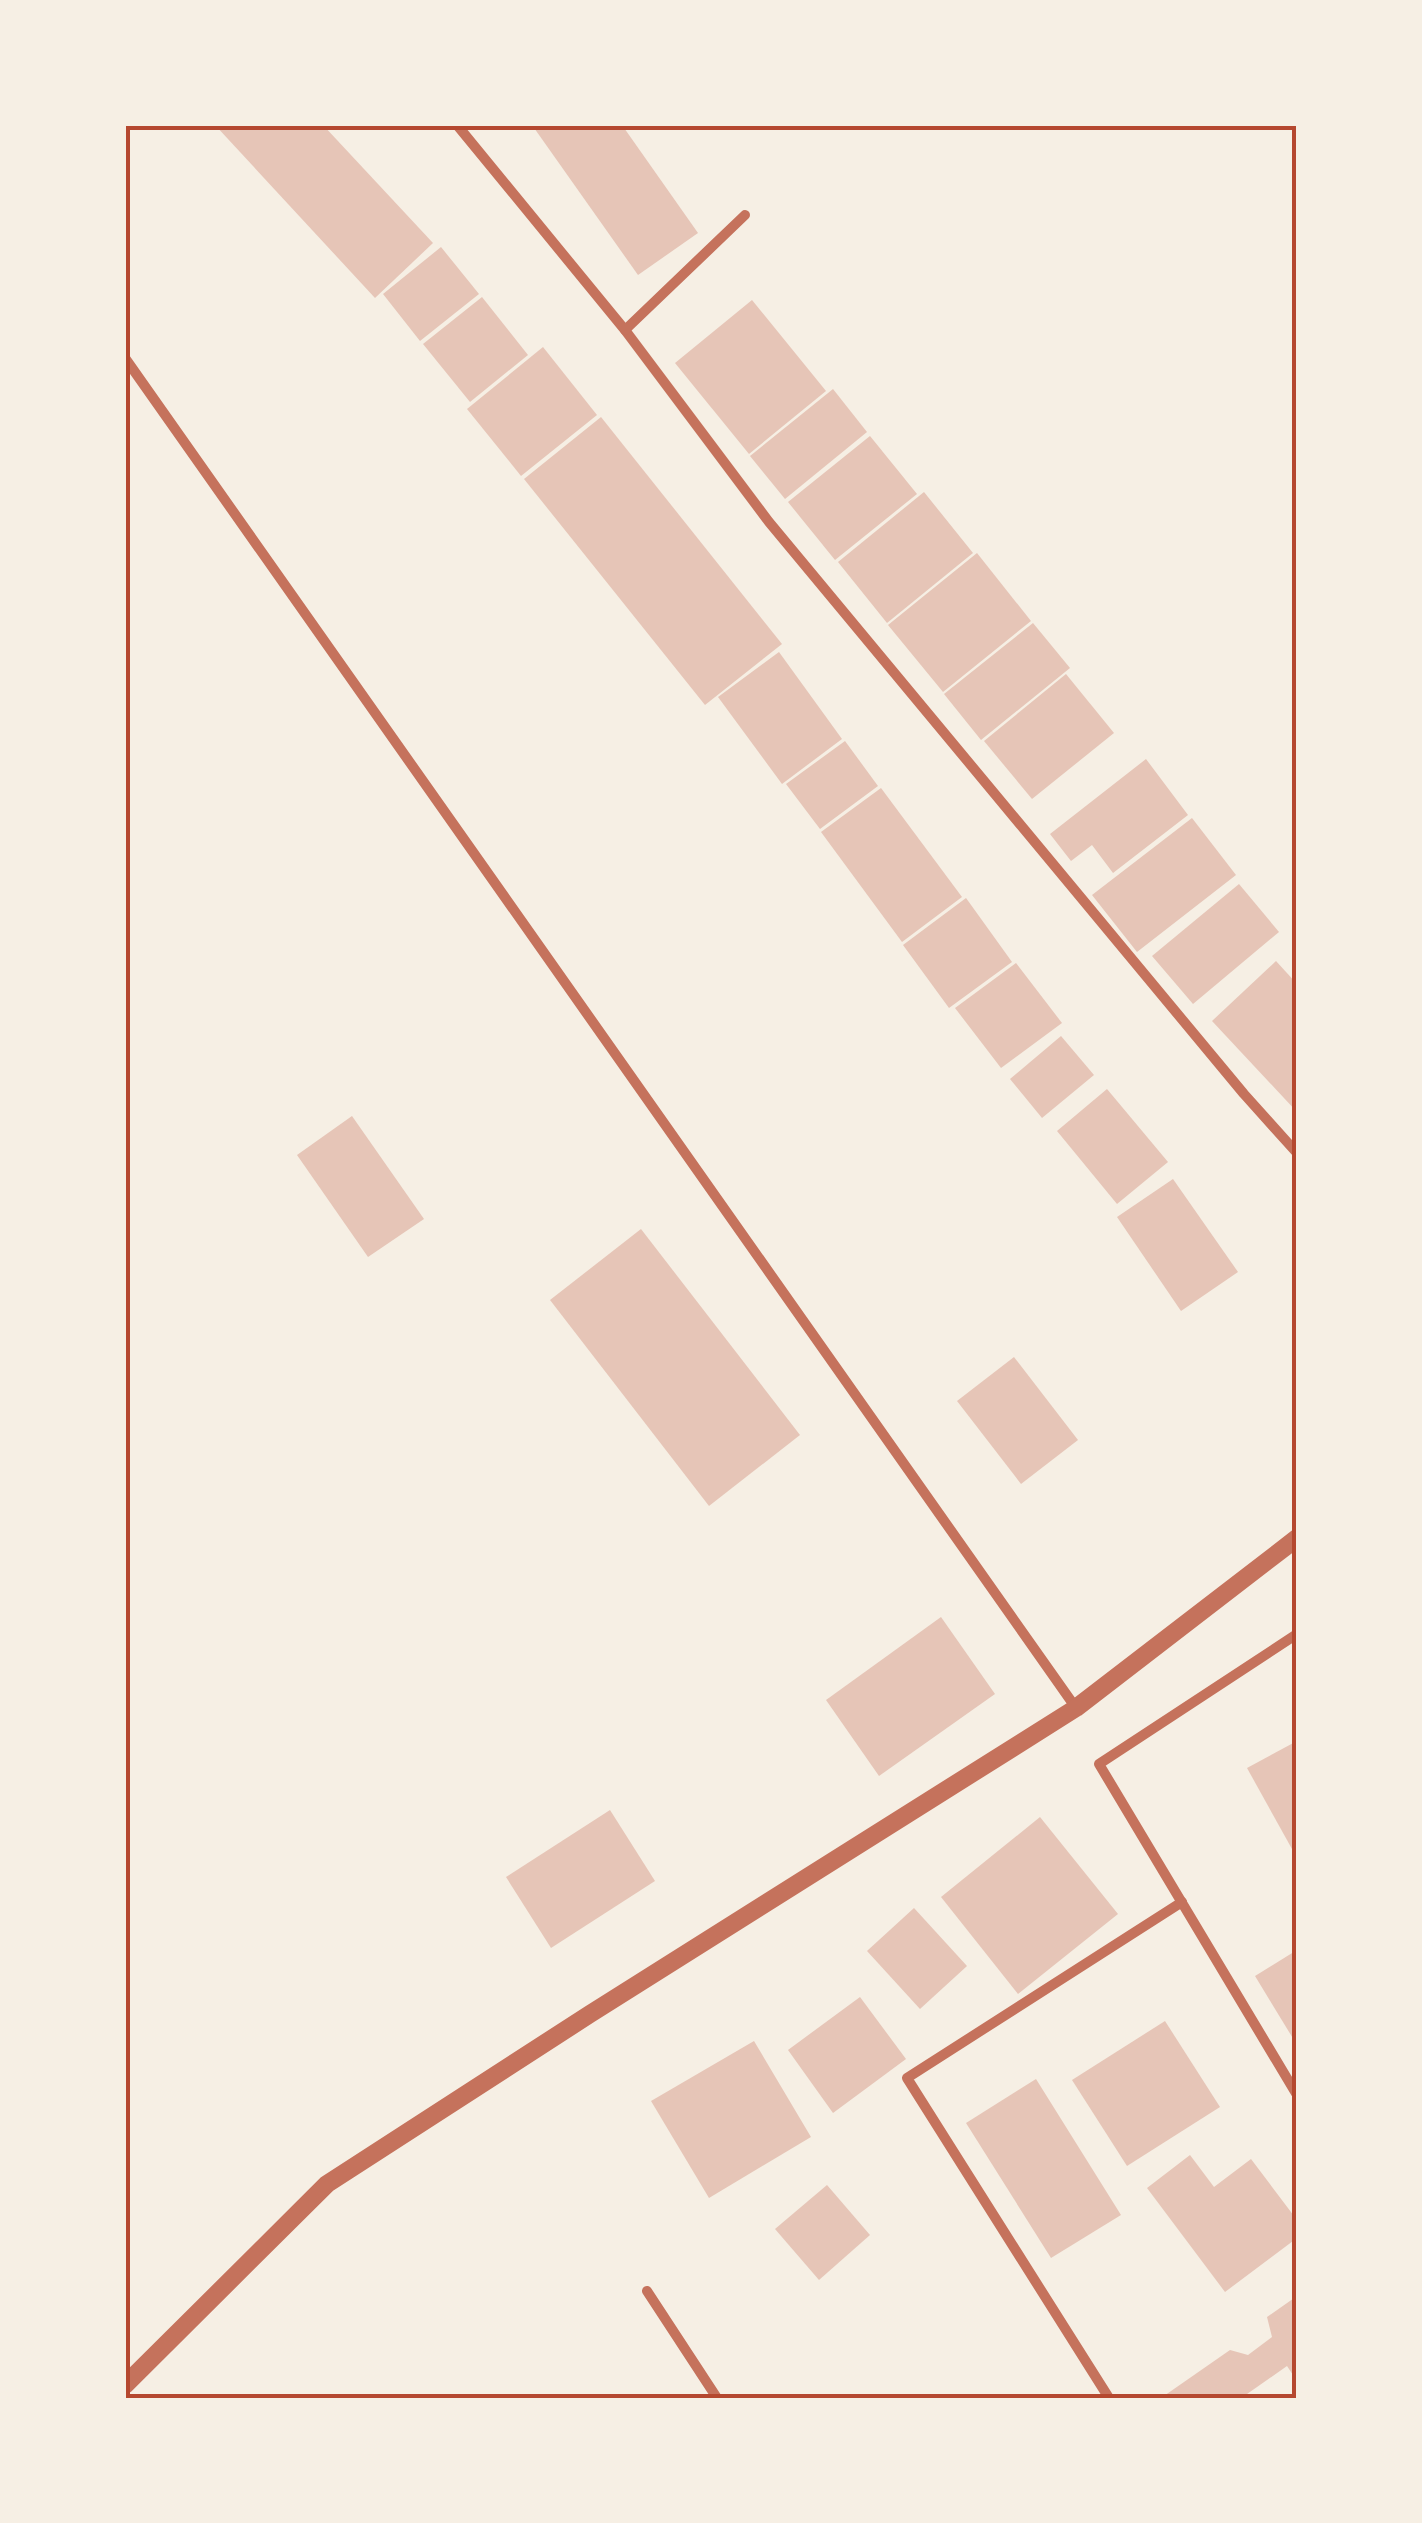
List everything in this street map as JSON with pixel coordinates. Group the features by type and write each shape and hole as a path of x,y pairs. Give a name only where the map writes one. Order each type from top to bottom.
{"street":[{"path":"457,125 625,330 770,522 1297,1153"},
{"path":"625,330 745,216"},
{"path":"125,358 1076,1708"},
{"path":"125,2385 327,2184 1076,1708 1297,1538"},
{"path":"1297,1634 1099,1764 1297,2094"},
{"path":"1109,2398 906,2078 1182,1902"},
{"path":"647,2291 717,2398"}],"building":[{"path":"215,125 323,125 433,243 375,298"},
{"path":"532,125 622,125 698,233 638,275"},
{"path":"441,247 479,294 420,341 383,294"},
{"path":"482,297 528,355 470,402 423,344"},
{"path":"752,300 826,391 749,454 675,363"},
{"path":"543,347 597,415 521,476 467,409"},
{"path":"833,389 867,432 785,499 750,456"},
{"path":"601,417 782,644 705,705 524,479"},
{"path":"870,436 917,494 835,560 788,502"},
{"path":"924,492 973,553 887,623 838,562"},
{"path":"977,553 1031,621 943,692 888,625"},
{"path":"1033,623 1070,668 981,740 944,694"},
{"path":"779,652 842,739 782,784 718,697"},
{"path":"1066,674 1114,733 1032,799 984,741"},
{"path":"845,741 878,786 820,829 786,784"},
{"path":"1146,759 1188,815 1113,873 1092,845 1071,861 1050,834"},
{"path":"881,788 962,897 902,942 821,832"},
{"path":"1192,818 1236,875 1137,952 1092,895"},
{"path":"1239,884 1279,932 1193,1004 1152,956"},
{"path":"966,898 1012,962 949,1008 903,945"},
{"path":"1276,961 1297,984 1297,1112 1212,1021"},
{"path":"1016,963 1062,1023 1001,1068 955,1008"},
{"path":"1061,1036 1094,1075 1042,1118 1010,1079"},
{"path":"1107,1089 1168,1162 1117,1204 1057,1131"},
{"path":"352,1116 424,1219 368,1257 297,1155"},
{"path":"1173,1179 1238,1272 1181,1311 1117,1217"},
{"path":"641,1229 800,1435 709,1506 550,1300"},
{"path":"1014,1357 1078,1440 1021,1484 957,1401"},
{"path":"941,1617 995,1694 879,1776 826,1700"},
{"path":"1297,1741 1297,1858 1247,1768"},
{"path":"610,1810 655,1881 551,1948 506,1877"},
{"path":"1040,1817 1118,1914 1018,1994 941,1897"},
{"path":"914,1908 967,1966 920,2009 867,1951"},
{"path":"1297,1950 1297,2045 1255,1976"},
{"path":"860,1997 906,2059 833,2113 788,2050"},
{"path":"1165,2021 1220,2107 1127,2166 1072,2080"},
{"path":"754,2041 811,2137 709,2198 651,2101"},
{"path":"1036,2079 1121,2215 1051,2258 966,2123"},
{"path":"1190,2155 1214,2187 1251,2159 1297,2220 1297,2238 1225,2292 1147,2188"},
{"path":"827,2185 870,2235 819,2280 775,2229"},
{"path":"1297,2296 1297,2381 1287,2366 1247,2394 1250,2398 1161,2398 1230,2350 1248,2355 1272,2337 1267,2317"}]}
